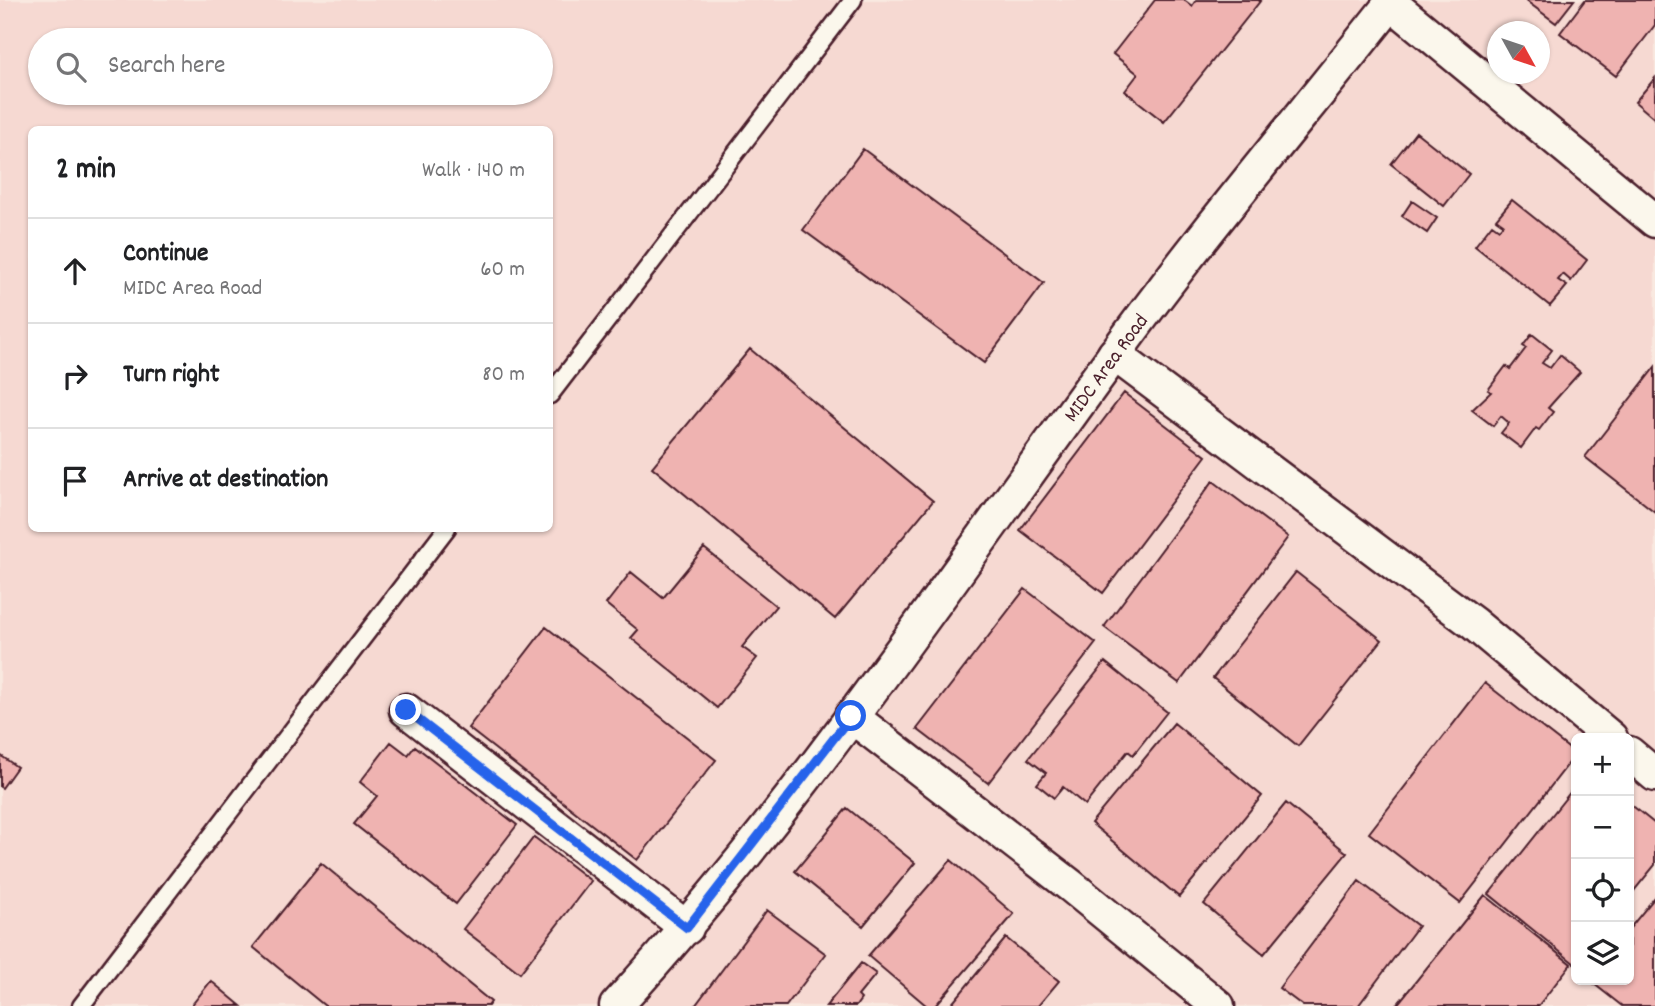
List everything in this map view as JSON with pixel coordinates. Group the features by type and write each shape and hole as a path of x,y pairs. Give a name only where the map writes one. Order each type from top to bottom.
{"street":[{"name":"MIDC Area Road","path":"615,1006 687,928 851,716 1114,354 1392,2 1655,221"},
{"path":"1114,354 1473,623 1605,733"},
{"path":"406,710 687,928"},
{"path":"851,716 1071,886 1218,1006"},
{"path":"1634,757 1655,775"}],"lane":[{"path":"553,391 853,0"},
{"path":"80,1006 444,532"}],"shaded area":[{"path":"0,0 1655,0 1655,1006 0,1006"}],"building":[{"path":"1155,0 1184,0 1192,6 1196,0 1261,0 1164,122 1125,91 1138,74 1113,54"},
{"path":"1525,0 1574,0 1556,23"},
{"path":"1585,0 1655,0 1655,25 1616,76 1560,33"},
{"path":"1655,78 1655,119 1635,102"},
{"path":"1416,132 1469,174 1444,206 1391,164"},
{"path":"863,149 1044,283 984,363 803,230"},
{"path":"1512,200 1587,260 1571,281 1563,274 1558,280 1567,286 1550,306 1475,246 1492,224 1499,229 1503,224 1496,219"},
{"path":"1412,201 1437,218 1427,233 1402,216"},
{"path":"1532,334 1552,350 1542,363 1550,368 1560,355 1580,372 1548,408 1553,412 1521,448 1501,433 1509,423 1501,416 1493,426 1472,410 1491,392 1488,390 1506,366 1510,369 1526,348 1523,346"},
{"path":"750,349 933,501 835,619 652,467"},
{"path":"1655,367 1655,512 1585,457"},
{"path":"1124,393 1206,456 1103,593 1020,530"},
{"path":"1213,481 1288,537 1179,683 1104,627"},
{"path":"704,548 776,606 742,647 757,658 717,708 631,638 638,630 606,604 631,572 663,598"},
{"path":"1296,572 1382,640 1298,746 1213,678"},
{"path":"1025,589 1096,643 988,783 917,729"},
{"path":"546,627 716,760 637,860 468,728"},
{"path":"1105,662 1167,712 1133,755 1128,751 1085,805 1063,787 1054,798 1037,784 1046,773 1028,759"},
{"path":"1485,683 1571,750 1571,760 1460,903 1369,833"},
{"path":"1174,723 1262,796 1179,897 1091,823"},
{"path":"391,742 408,755 415,746 517,825 456,904 354,824 377,796 360,782"},
{"path":"0,755 17,767 2,788 0,787"},
{"path":"1571,791 1571,961 1489,894"},
{"path":"1286,803 1347,853 1264,954 1204,904"},
{"path":"1634,807 1655,824 1655,865 1634,891"},
{"path":"847,808 915,863 863,926 795,871"},
{"path":"534,837 591,881 520,973 463,929"},
{"path":"951,860 1014,914 935,1006 927,1006 868,956"},
{"path":"321,863 491,1002 488,1006 325,1006 253,947"},
{"path":"1359,881 1418,926 1358,1006 1303,1006 1279,988"},
{"path":"1485,895 1571,964 1538,1006 1396,1006"},
{"path":"1655,897 1655,1006 1622,1006 1595,985 1634,985 1634,923"},
{"path":"767,910 826,954 786,1006 695,1006"},
{"path":"1006,938 1059,981 1038,1006 950,1006"},
{"path":"861,963 876,974 858,996 861,999 856,1006 826,1006"},
{"path":"211,981 241,1006 191,1006"}],"route":[{"path":"406,710 687,928 851,716"}]}
